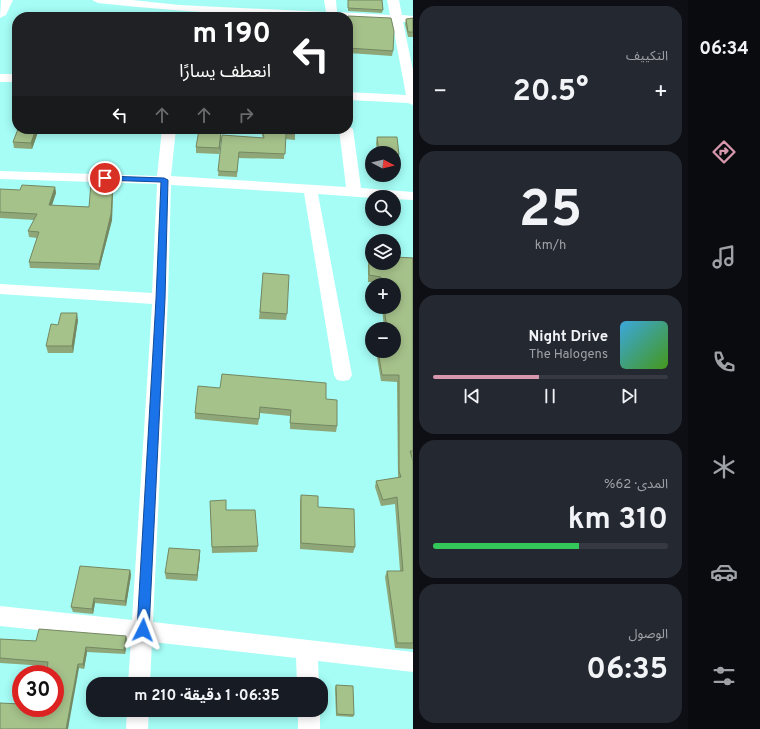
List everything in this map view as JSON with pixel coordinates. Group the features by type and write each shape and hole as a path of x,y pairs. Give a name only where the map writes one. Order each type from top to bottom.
{"street":[{"path":"0,15 7,0"},
{"path":"98,0 179,8 256,12"},
{"path":"330,0 332,12"},
{"path":"353,96 413,100 393,0"},
{"path":"353,17 413,20"},
{"path":"0,78 12,78"},
{"path":"140,677 160,299 164,180 169,134"},
{"path":"347,134 354,192"},
{"path":"0,175 164,180 413,196"},
{"path":"310,190 343,375"},
{"path":"0,289 160,299"},
{"path":"0,616 143,630 413,662"},
{"path":"307,649 308,677"},
{"path":"136,729 137,717"},
{"path":"309,717 309,729"}],"building":[{"path":"348,0 382,0 383,10 348,8"},
{"path":"353,16 391,18 394,31 393,51 353,48"},
{"path":"413,18 413,32 408,32 406,19"},
{"path":"16,134 34,134 31,143 13,142"},
{"path":"198,134 221,134 219,148 196,147"},
{"path":"263,134 286,134 285,154 239,152 237,172 218,171 222,135 264,138"},
{"path":"377,137 397,137 398,146 378,146"},
{"path":"91,183 113,183 111,214 99,264 29,262 39,232 28,231 37,214 0,212 0,189 20,190 22,185 55,187 49,205 89,207"},
{"path":"401,257 413,258 413,451 410,451 413,461 413,643 397,643 387,571 403,571 397,497 383,500 376,481 401,477 399,471 399,375 382,375 379,358 401,358 401,322 386,322 385,314 401,314 401,278 381,278 369,275 369,270 401,270"},
{"path":"263,273 289,275 287,314 260,312"},
{"path":"61,313 77,313 72,346 46,346 51,324 58,325"},
{"path":"222,374 326,383 326,399 337,400 337,426 290,423 291,410 260,407 259,419 195,413 198,386 220,388"},
{"path":"301,495 318,496 318,507 354,509 355,547 301,543"},
{"path":"226,500 226,510 255,510 258,546 212,547 210,501"},
{"path":"169,548 200,550 197,575 165,573"},
{"path":"80,566 130,570 125,601 94,598 92,609 71,607"},
{"path":"39,629 126,636 124,650 86,647 83,664 78,664 66,729 0,729 0,703 12,704 12,717 64,717 64,665 48,665 48,662 0,658 0,639 36,641"},
{"path":"336,685 353,686 354,715 337,714"}],"route":[{"path":"105,178 164,180 160,299 143,630"}]}
